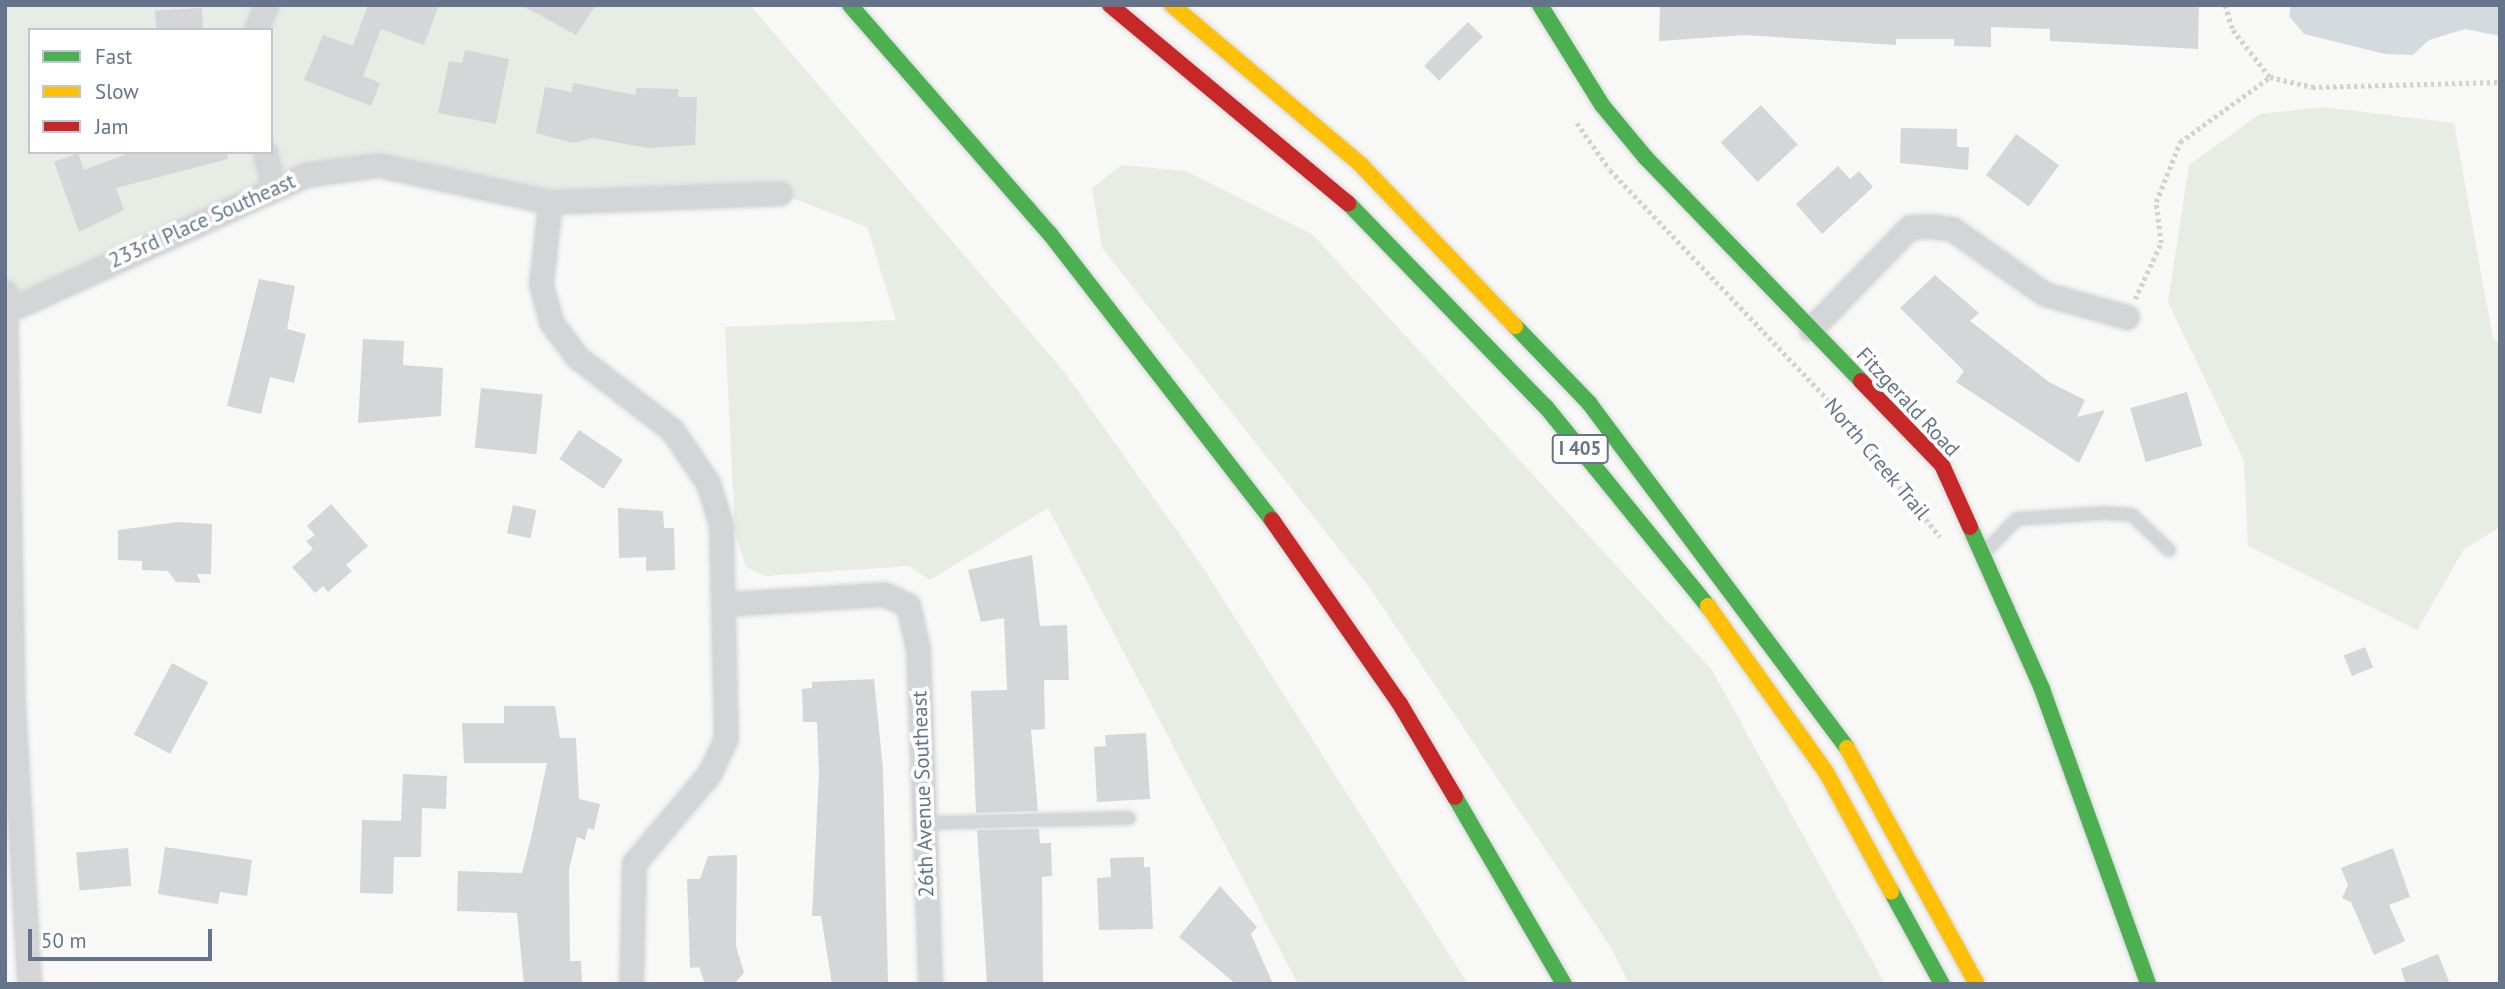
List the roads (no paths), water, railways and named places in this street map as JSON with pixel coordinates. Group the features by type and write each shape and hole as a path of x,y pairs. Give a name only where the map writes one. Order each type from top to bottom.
{"main road":[{"path":"850,5 1050,234 1283,535 1399,704 1564,984"},
{"name":"I 405","path":"1110,5 1354,208 1546,407 1689,579 1826,772 1942,984"},
{"name":"I 405","path":"1172,5 1361,165 1589,403 1845,744 1977,984"},
{"name":"Fitzgerald Road","path":"1540,5 1602,105 1646,158 1942,464 2042,689 2148,984"},
{"path":"1487,857 1538,903 1579,972"}],"street":[{"path":"257,28 266,5"},
{"path":"265,154 273,186"},
{"name":"233rd Place Southeast","path":"6,302 273,186 378,165 550,202 780,193"},
{"path":"550,202 541,284 551,322 577,358 672,429 708,483 721,525 727,604 726,738 709,774 634,863 631,984"},
{"path":"1811,328 1910,227 1929,226 1952,229 2045,293 2127,317"},
{"path":"6,302 13,703 29,984"},
{"name":"26th Avenue Southeast","path":"727,604 884,594 908,605 918,649 930,984"}],"lane":[{"path":"1983,553 2017,520 2105,513 2132,515 2169,550"},
{"path":"924,823 1129,818"}]}
